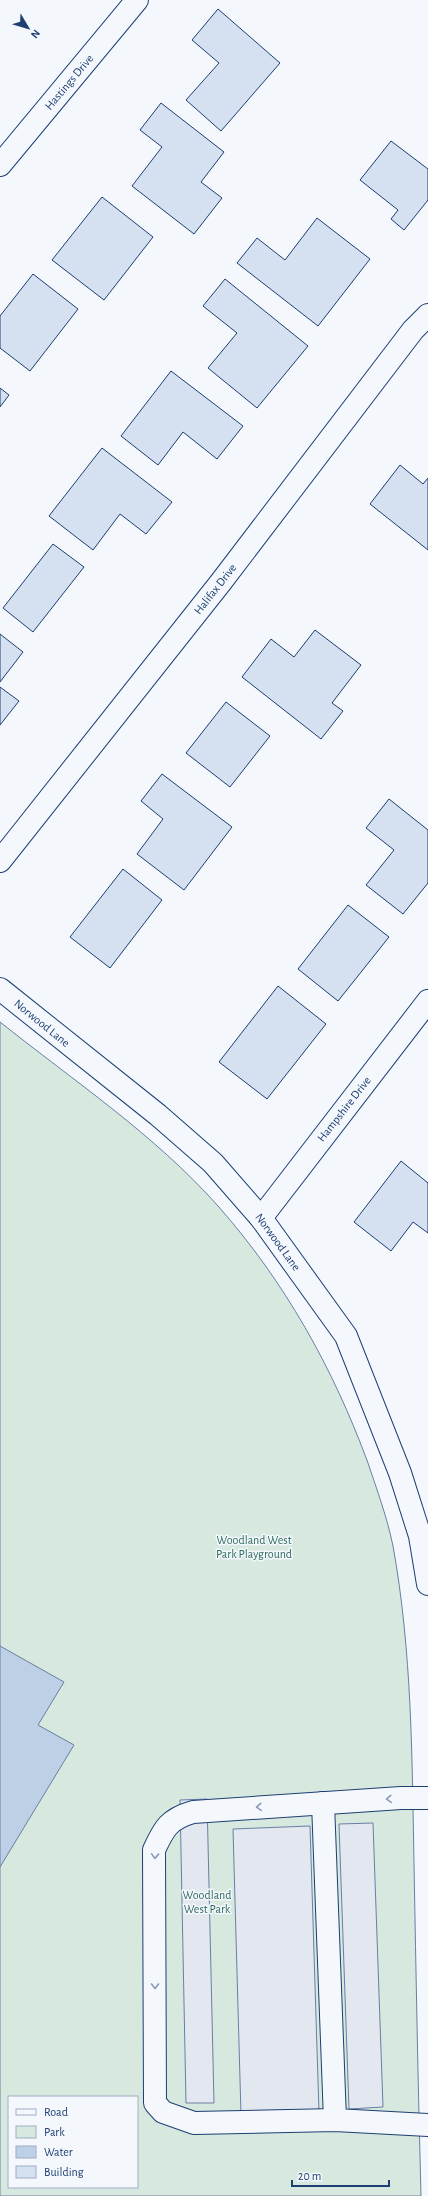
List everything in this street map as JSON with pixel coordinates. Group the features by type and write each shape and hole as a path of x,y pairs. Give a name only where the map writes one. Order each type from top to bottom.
{"street":[{"name":"Hastings Drive","path":"0,165 138,0"},
{"name":"Halifax Drive","path":"0,862 221,582 413,330 428,315"},
{"name":"Norwood Lane","path":"0,989 158,1115 213,1163 261,1218 346,1336 400,1473 420,1536 428,1584"},
{"name":"Hampshire Drive","path":"261,1218 428,1001"},
{"path":"428,1798 323,1803 193,1812 170,1821 154,1850 155,2103 163,2112 194,2123 335,2120 428,2125"},
{"path":"323,1803 335,2120"}],"green space":[{"name":"Woodland West Park","path":"0,1022 141,1132 194,1180 218,1206 265,1265 305,1327 339,1393 368,1463 385,1514 393,1546 404,1625 410,1704 413,1784 421,2196 0,2196"}],"shaded area":[{"path":"207,1799 214,2103 186,2103 180,1800"},
{"path":"373,1823 383,2107 349,2109 339,1824"},
{"path":"310,1826 319,2112 241,2115 233,1829"}],"water":[{"path":"0,1646 64,1682 38,1725 74,1745 0,1867"}],"building":[{"path":"218,9 280,63 221,131 186,100 219,63 192,40"},
{"path":"161,103 224,152 201,182 222,198 194,234 132,186 162,147 140,130"},
{"path":"391,141 428,169 428,200 404,230 391,219 398,210 360,180"},
{"path":"102,197 153,237 104,300 52,260"},
{"path":"317,218 370,259 318,326 237,263 257,238 285,260"},
{"path":"33,274 78,309 30,371 0,348 0,316"},
{"path":"225,279 308,346 257,408 208,368 237,333 203,306"},
{"path":"171,371 243,426 217,459 183,432 158,465 121,436"},
{"path":"0,388 9,395 0,407"},
{"path":"102,448 172,502 146,534 120,514 93,550 49,516"},
{"path":"400,465 423,484 428,478 428,550 370,504"},
{"path":"53,544 84,567 33,632 3,608"},
{"path":"315,630 361,665 332,703 343,711 321,739 242,677 271,639 294,657"},
{"path":"0,634 23,652 0,682"},
{"path":"0,687 19,701 0,725"},
{"path":"226,702 270,736 230,787 186,753"},
{"path":"162,774 232,827 184,890 137,854 163,819 141,801"},
{"path":"389,799 428,830 428,883 403,914 366,885 394,850 366,828"},
{"path":"123,869 162,900 110,968 70,937"},
{"path":"348,905 389,937 338,1001 298,969"},
{"path":"278,986 326,1024 267,1099 219,1062"},
{"path":"401,1161 428,1183 428,1233 413,1222 391,1251 354,1222"}],"park label":[{"name":"Woodland West Park Playground","path":"254,1547"}]}
